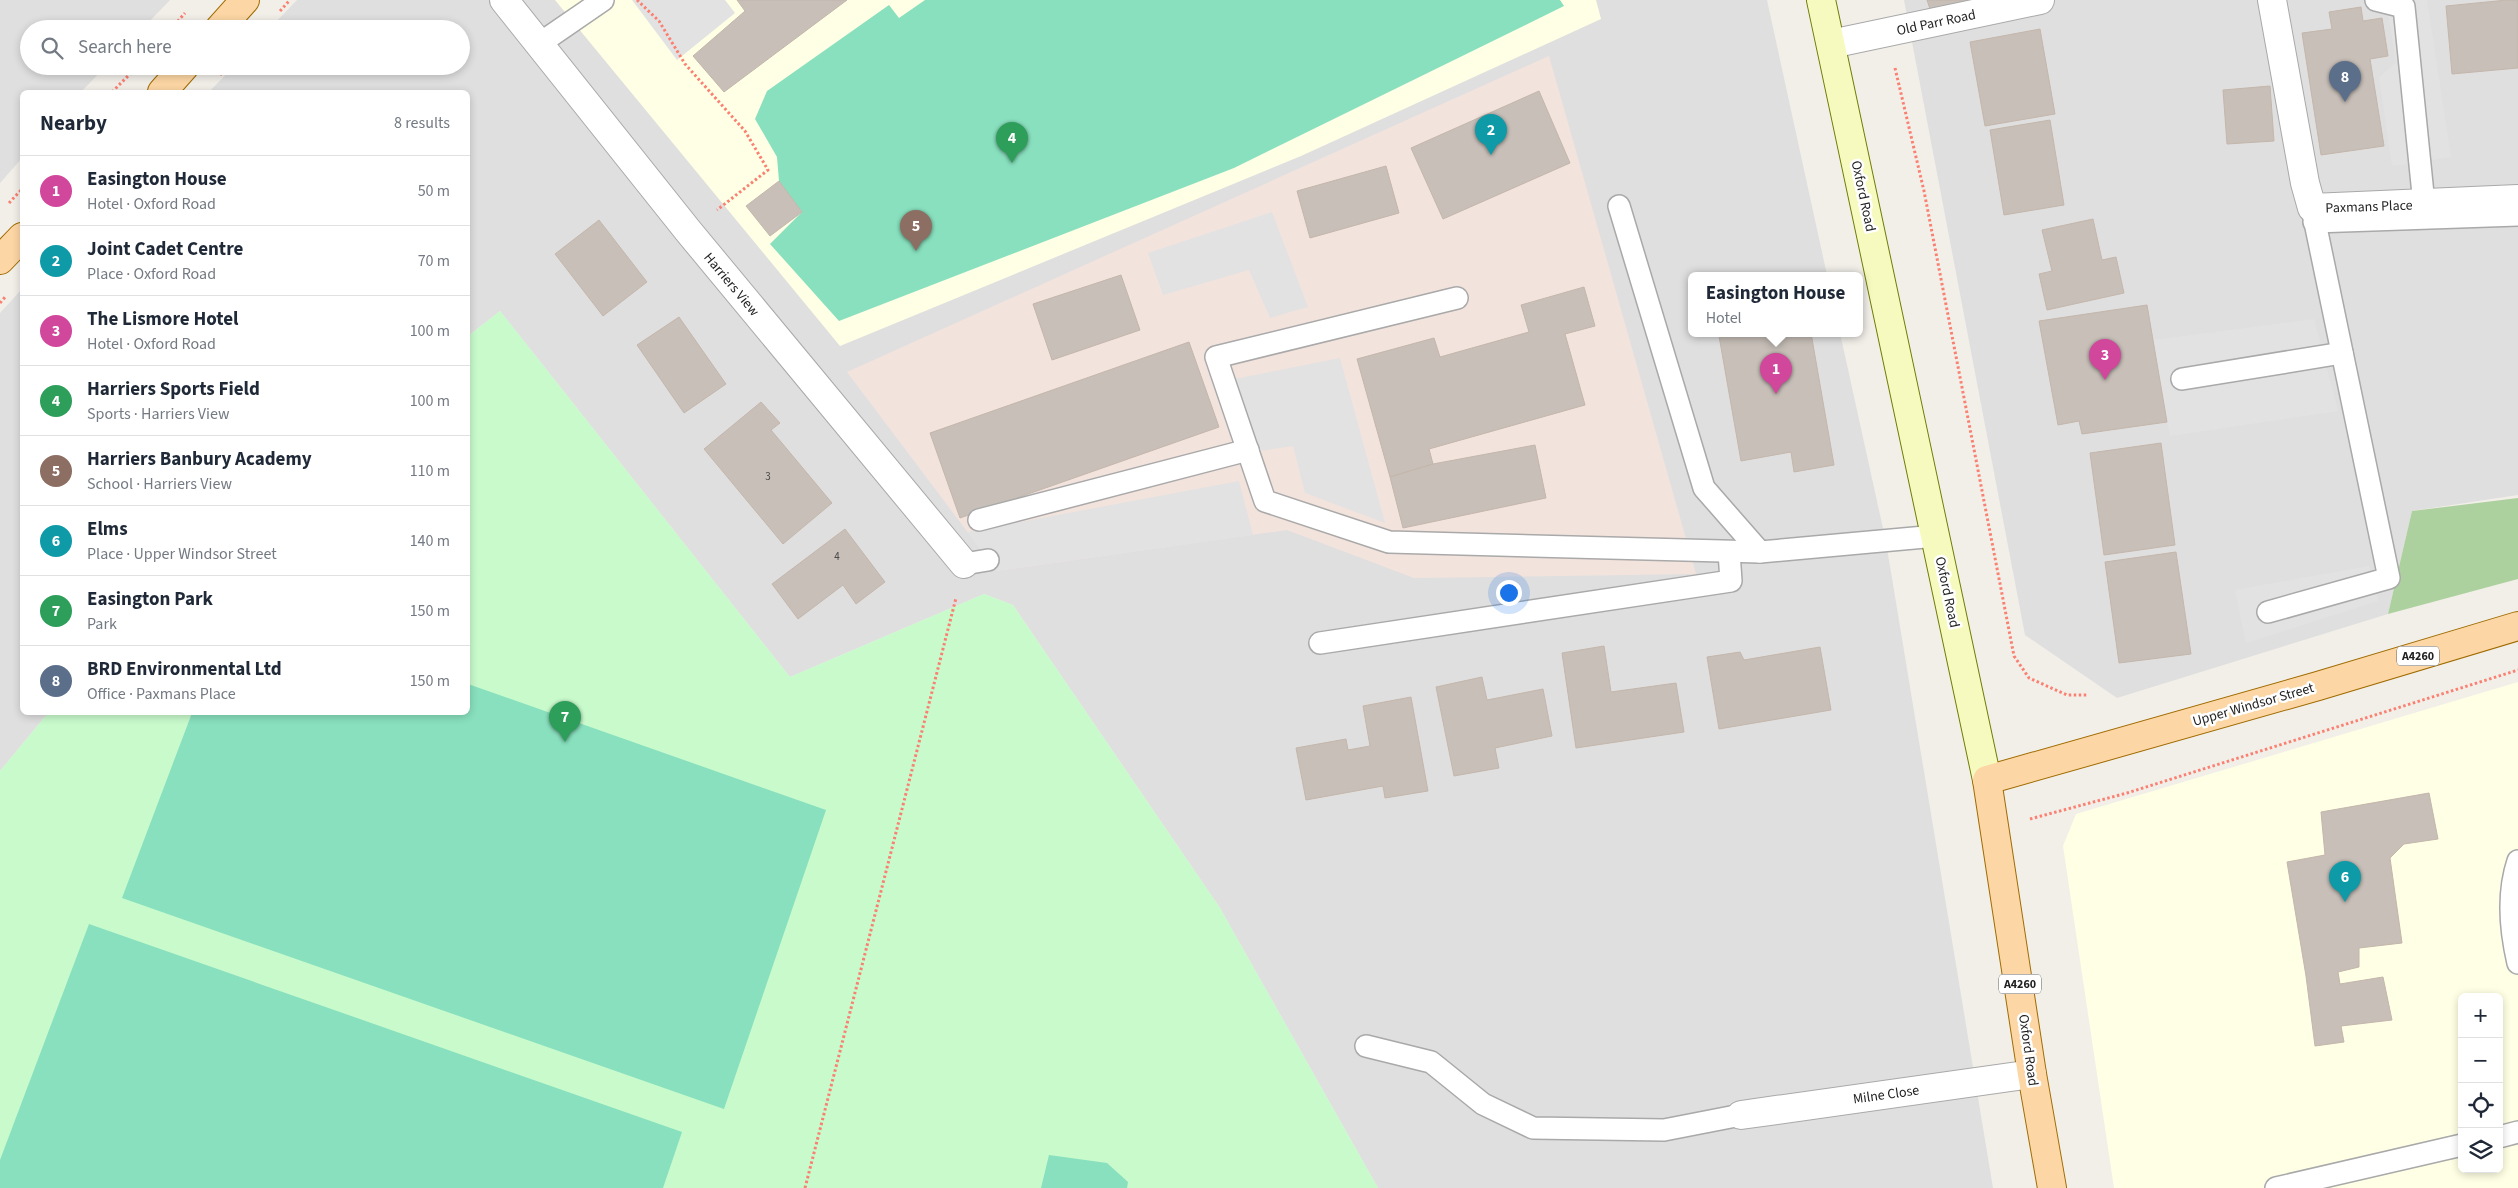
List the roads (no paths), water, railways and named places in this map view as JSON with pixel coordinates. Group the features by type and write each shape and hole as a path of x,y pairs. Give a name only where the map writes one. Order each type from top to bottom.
{"main road":[{"path":"227,20 245,0"},
{"name":"Oxford Road","path":"1821,0 1987,780 1996,828 2032,1074 2052,1188"},
{"path":"164,90 177,75"},
{"path":"0,260 20,239"},
{"name":"Upper Windsor Street","path":"1987,780 2518,626"}],"street":[{"name":"Harriers View","path":"504,0 689,232 976,562"},
{"name":"Old Parr Road","path":"1831,44 2040,0"},
{"name":"Paxmans Place","path":"2272,0 2305,182 2313,215 2424,204 2518,199"},
{"name":"Milne Close","path":"1740,1115 2032,1074"}],"lane":[{"path":"539,44 603,0"},
{"path":"2376,0 2404,7 2424,204"},
{"path":"1619,206 1704,488 1760,552"},
{"path":"2268,612 2389,578 2313,215 2518,215"},
{"path":"1457,298 1216,357 1265,501 1389,542 1760,552 1936,536"},
{"path":"2182,379 2342,353"},
{"path":"979,520 1248,450"},
{"path":"1320,643 1731,580 1729,552"},
{"path":"2518,861 2512,880 2511,934 2518,963"},
{"path":"1366,1046 1431,1062 1483,1104 1533,1128 1664,1130 1740,1115"},
{"path":"2503,1135 2518,1132"},
{"path":"2276,1188 2458,1146"}],"place":[{"name":"BRD Environmental Ltd","path":"2345,102"},
{"name":"Joint Cadet Centre","path":"1491,155"},
{"name":"Harriers Sports Field","path":"1012,163"},
{"name":"Harriers Banbury Academy","path":"916,251"},
{"name":"The Lismore Hotel","path":"2105,380"},
{"name":"Easington House","path":"1776,394"},
{"name":"Easington Park","path":"565,742"},
{"name":"Elms","path":"2345,902"}]}
